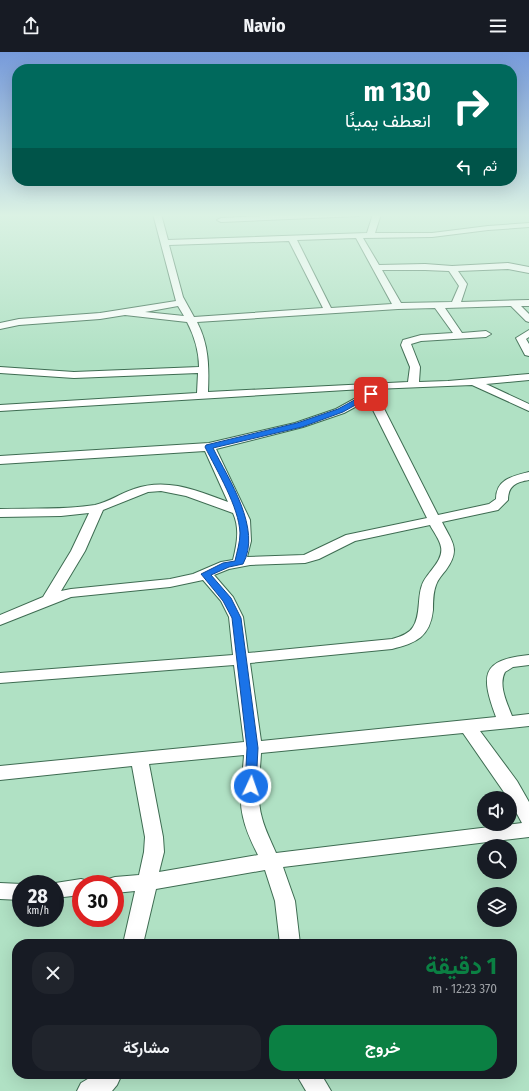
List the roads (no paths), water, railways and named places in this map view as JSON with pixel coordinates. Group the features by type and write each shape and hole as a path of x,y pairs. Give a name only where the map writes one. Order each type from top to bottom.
{"street":[{"path":"169,262 176,291 200,343 204,364 202,396"},
{"path":"304,262 328,310"},
{"path":"374,262 398,306"},
{"path":"377,268 425,267 452,269 508,266 529,270"},
{"path":"452,269 464,284 464,287 457,297 456,305"},
{"path":"0,326 19,322 125,312 181,303"},
{"path":"513,303 529,319"},
{"path":"125,312 190,320 398,306 529,303"},
{"path":"438,305 459,335"},
{"path":"529,333 521,338 529,353"},
{"path":"413,385 415,367 406,342 415,339 486,334"},
{"path":"0,370 74,375 203,370"},
{"path":"0,408 202,396 369,390 413,385 526,380"},
{"path":"473,382 529,408"},
{"path":"0,460 209,447 306,423 340,411 369,390"},
{"path":"0,678 242,659 392,644 406,641 415,636 421,629 425,617 428,586 445,563 448,555 448,547 436,520 369,390"},
{"path":"209,447 243,520 244,542 239,562"},
{"path":"0,620 25,611 49,599 71,592 170,583 206,574 226,565 239,562 310,558 351,538 493,507 502,500 503,489 507,484 513,480 529,476"},
{"path":"0,513 98,508 142,490 160,487 179,490 240,511"},
{"path":"49,599 78,551 98,508"},
{"path":"206,574 232,607 236,618 253,748 250,798 252,817 258,835 280,882 286,901 290,939"},
{"path":"506,722 493,680 497,670 504,664 529,660"},
{"path":"0,773 529,720"},
{"path":"467,726 499,768 529,819"},
{"path":"135,939 154,852 154,837 139,759"},
{"path":"124,883 147,882 270,861 529,830"},
{"path":"0,891 12,892"},
{"path":"89,1091 98,1088 107,1079"},
{"path":"311,1079 319,1091"}]}
